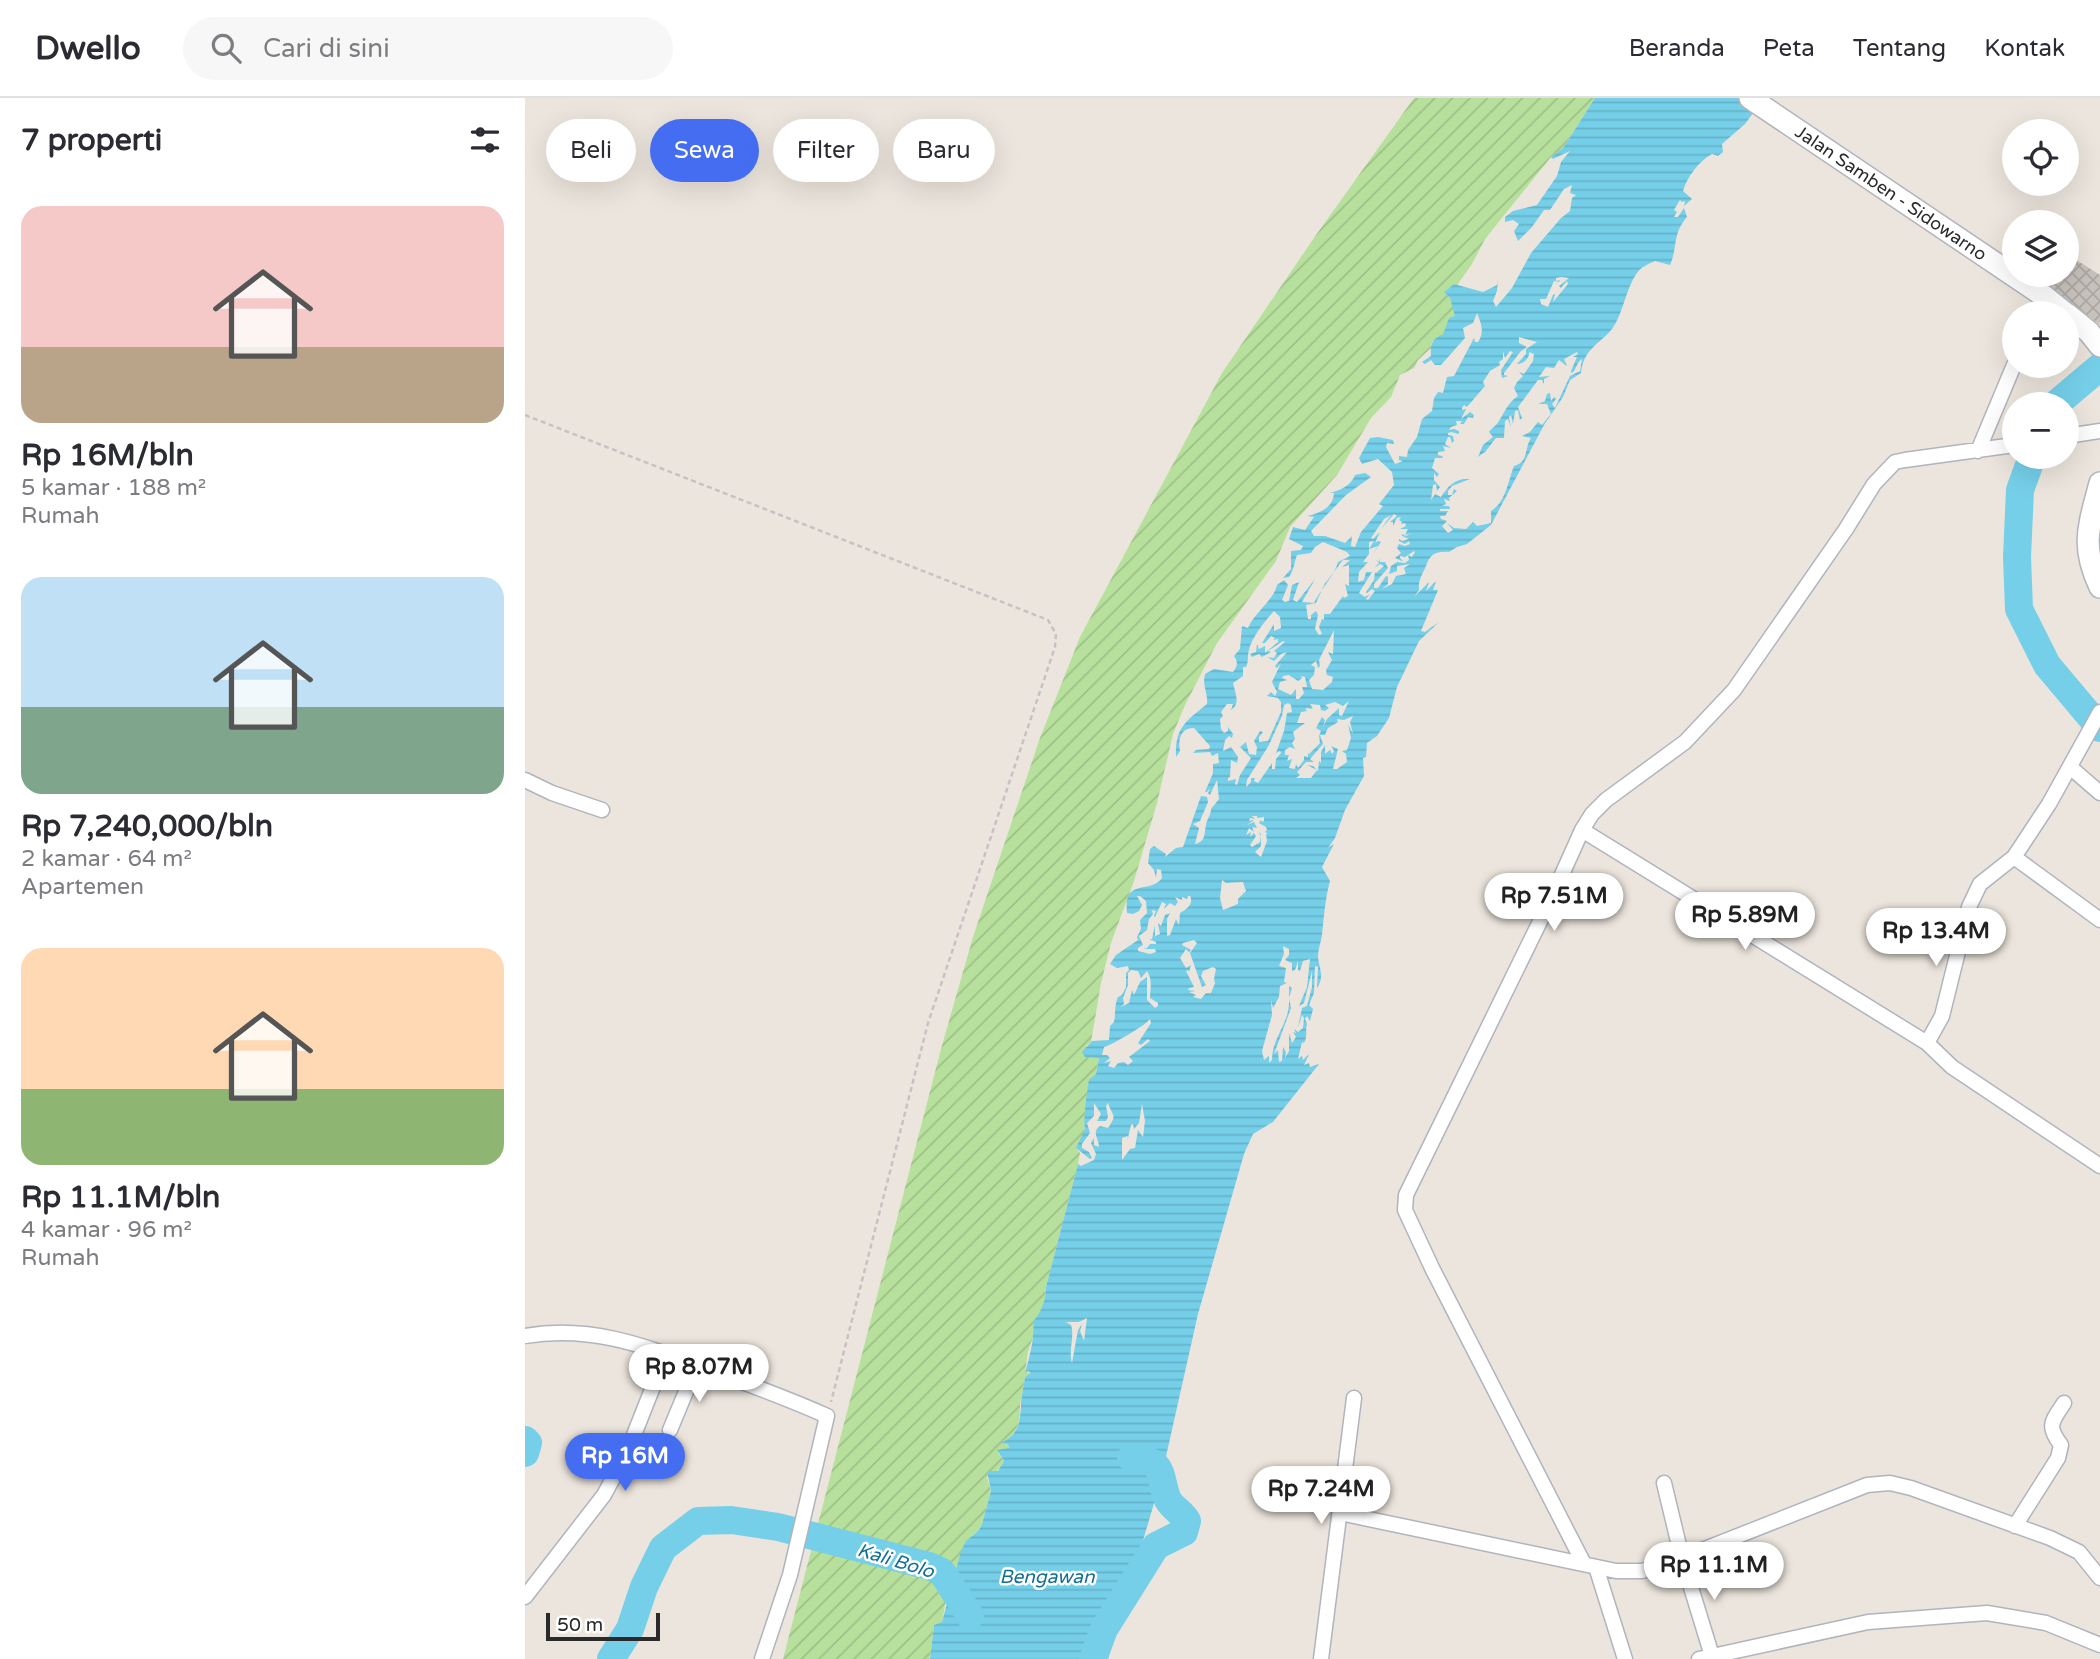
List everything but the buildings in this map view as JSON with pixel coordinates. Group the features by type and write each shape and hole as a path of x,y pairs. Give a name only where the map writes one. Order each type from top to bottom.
{"street":[{"name":"Jalan Samben - Sidowarno","path":"1750,98 2034,301"},
{"name":"Jalan Samben - Sidowarno","path":"2079,324 2100,346"},
{"path":"1978,451 2009,378"},
{"path":"2079,434 2100,431"},
{"path":"1625,1659 1590,1566 1432,1268 1404,1203 1592,814 1606,800 1685,742 1734,690 1886,469 1895,462 1905,460 2002,447"},
{"path":"2100,483 2087,536 2090,566 2100,587"},
{"path":"1927,1044 1942,1016 1969,907 1980,884 2014,857 2049,804 2100,712"},
{"path":"2070,767 2100,793"},
{"path":"525,780 552,793 602,810"},
{"path":"1582,830 1927,1044 1952,1067 2100,1166"},
{"path":"2014,857 2100,920"},
{"path":"525,1336 577,1333 619,1338 779,1395 827,1416 789,1575 762,1659"},
{"path":"525,1597 604,1495 628,1450 666,1354"},
{"path":"670,1430 697,1365"},
{"path":"1321,1659 1354,1398"},
{"path":"2015,1526 2058,1458 2061,1445 2052,1433 2051,1425 2063,1403"},
{"path":"1664,1483 1705,1657 1868,1622 1987,1613 2046,1623 2100,1645"},
{"path":"1340,1513 1616,1572 1641,1571 1682,1558 1867,1485 1890,1483 1912,1488 2050,1538 2079,1552 2098,1569"}],"path":[{"path":"525,415 1048,620 1056,634 1055,647 927,1023 827,1416"}],"green space":[{"path":"1414,98 1595,98 1563,148 1551,157 1485,239 1457,285 1454,284 1444,292 1450,298 1456,316 1443,335 1432,342 1431,348 1418,360 1414,368 1400,375 1391,397 1371,418 1337,475 1290,527 1276,561 1217,643 1185,705 1173,734 1157,803 1134,881 1111,943 1091,1042 1086,1046 1099,1057 1096,1074 1088,1086 1084,1135 1076,1148 1080,1153 1078,1164 1044,1302 1033,1323 1034,1334 1025,1372 1032,1373 1025,1377 1017,1427 1012,1436 1002,1443 1008,1444 1009,1449 998,1453 1004,1461 997,1471 987,1477 991,1491 982,1524 971,1536 946,1600 942,1622 934,1625 930,1659 783,1659 941,1049 973,937 1040,738 1080,637 1222,373"}],"water":[{"name":"Bengawan","path":"1595,98 1764,98 1745,124 1722,144 1723,152 1718,156 1712,154 1707,157 1691,175 1683,191 1692,199 1684,206 1685,201 1680,200 1674,210 1677,212 1674,217 1678,217 1684,208 1687,217 1679,229 1670,265 1655,261 1637,273 1612,329 1589,352 1581,373 1570,380 1563,397 1544,425 1491,525 1467,544 1449,552 1434,554 1422,575 1419,590 1414,597 1429,582 1426,591 1436,581 1433,590 1438,590 1421,631 1425,632 1439,622 1419,641 1397,687 1389,718 1377,736 1367,743 1366,757 1363,758 1364,776 1345,810 1335,838 1328,848 1334,844 1322,867 1330,881 1318,953 1321,980 1317,988 1318,967 1315,966 1314,993 1309,1005 1313,1009 1310,1021 1307,1016 1305,1019 1306,1038 1304,1043 1302,1042 1298,1059 1302,1056 1303,1060 1309,1054 1304,1065 1309,1063 1310,1067 1319,1064 1273,1122 1253,1134 1244,1154 1198,1314 1160,1483 1108,1659 930,1659 934,1625 942,1622 961,1551 966,1541 982,1524 991,1491 987,1471 998,1471 1004,1461 997,1450 1009,1448 1008,1444 1000,1443 1011,1437 1019,1423 1025,1377 1031,1373 1025,1373 1033,1322 1044,1302 1078,1164 1081,1166 1094,1160 1096,1154 1091,1143 1094,1138 1094,1145 1099,1147 1097,1128 1108,1128 1113,1120 1108,1103 1106,1121 1097,1121 1101,1114 1094,1103 1094,1116 1087,1123 1090,1133 1082,1144 1082,1148 1089,1152 1092,1158 1076,1148 1085,1129 1089,1080 1096,1074 1099,1058 1085,1057 1082,1052 1092,1041 1109,1040 1117,1000 1126,987 1126,973 1129,970 1128,966 1117,968 1110,964 1116,955 1138,940 1140,920 1147,913 1146,901 1137,896 1142,905 1139,911 1127,913 1129,895 1138,888 1157,883 1162,878 1161,870 1157,869 1156,878 1148,863 1150,849 1154,846 1166,854 1165,857 1176,848 1183,847 1201,796 1207,797 1208,802 1200,821 1193,824 1199,828 1195,844 1201,841 1211,809 1219,799 1217,780 1210,795 1210,788 1205,792 1213,773 1213,764 1219,763 1218,753 1212,756 1210,752 1193,753 1196,750 1209,749 1210,746 1194,728 1181,735 1180,751 1176,757 1177,739 1187,721 1207,704 1205,674 1214,669 1235,670 1237,664 1234,656 1240,649 1242,626 1248,628 1277,585 1284,580 1288,585 1282,600 1285,602 1289,601 1292,585 1299,582 1293,600 1297,602 1315,579 1302,602 1314,603 1322,590 1316,603 1306,605 1308,619 1311,619 1311,615 1316,611 1318,615 1315,629 1319,635 1322,634 1319,627 1322,619 1324,620 1324,614 1330,614 1343,596 1348,596 1345,584 1349,586 1349,565 1342,567 1350,560 1343,560 1334,572 1338,562 1350,556 1347,552 1323,542 1311,553 1297,555 1291,574 1283,578 1291,569 1291,551 1301,550 1303,546 1289,539 1293,527 1305,530 1314,517 1307,516 1328,506 1334,493 1330,493 1348,485 1355,475 1365,473 1371,477 1346,495 1311,531 1314,536 1325,536 1345,543 1352,536 1351,546 1355,547 1361,532 1383,506 1379,504 1394,485 1392,472 1378,459 1362,464 1359,458 1370,438 1393,440 1394,444 1387,443 1386,447 1395,464 1403,461 1399,460 1399,456 1407,457 1422,419 1432,411 1438,392 1443,393 1447,377 1454,376 1474,338 1475,342 1478,342 1480,338 1482,328 1477,313 1473,323 1463,328 1465,338 1441,365 1435,365 1431,360 1425,364 1422,362 1431,356 1433,342 1443,335 1449,318 1455,316 1450,298 1444,292 1454,284 1483,292 1497,285 1498,279 1497,291 1493,301 1496,307 1512,288 1531,253 1570,211 1572,198 1576,195 1570,193 1572,185 1564,189 1550,210 1544,210 1518,241 1514,231 1519,224 1513,220 1505,222 1505,217 1513,211 1537,205 1570,151 1553,159 1551,157 1563,148","holes":["1556,278 1569,278 1559,286 1561,288 1567,281 1568,284 1553,302 1555,294 1553,295 1548,307 1541,304 1540,299 1546,299 1554,281 1559,282","1519,337 1537,342 1526,349 1526,354 1517,364 1526,360 1529,352 1534,354 1533,361 1524,374 1519,372 1523,376 1514,388 1518,396 1489,432 1493,437 1483,445 1478,457 1496,438 1504,438 1505,421 1508,419 1511,427 1509,417 1511,415 1513,424 1515,411 1518,410 1520,420 1522,418 1518,407 1538,380 1542,380 1544,384 1544,379 1550,376 1539,377 1546,367 1554,368 1559,360 1567,366 1564,359 1577,352 1573,357 1577,357 1571,371 1572,373 1575,370 1582,359 1580,371 1570,376 1555,408 1552,404 1556,399 1554,397 1551,401 1550,393 1545,401 1538,404 1547,404 1551,414 1542,425 1538,422 1530,432 1522,436 1531,438 1522,461 1514,466 1503,497 1491,511 1491,523 1477,526 1473,522 1466,529 1454,528 1447,523 1453,530 1448,533 1442,526 1447,521 1440,516 1445,516 1448,511 1440,509 1450,509 1449,506 1442,506 1446,504 1444,499 1450,501 1449,498 1457,491 1454,489 1452,495 1448,495 1452,486 1470,479 1456,481 1441,497 1435,494 1431,500 1433,485 1436,484 1437,491 1440,487 1434,480 1434,473 1437,477 1439,474 1432,468 1435,458 1443,458 1438,455 1438,452 1445,451 1443,446 1451,448 1445,444 1448,437 1452,443 1454,441 1453,436 1448,433 1459,434 1459,431 1449,430 1457,425 1456,421 1462,421 1460,424 1464,424 1468,417 1473,418 1474,415 1470,412 1461,419 1466,409 1462,408 1464,405 1467,407 1485,386 1483,382 1490,371 1500,365 1503,351 1505,358 1510,351 1513,352 1501,370 1502,378 1508,376 1504,373 1527,347 1519,343","1394,514 1397,516 1390,522 1393,522 1393,526 1397,518 1401,517 1401,524 1405,523 1406,526 1400,529 1408,529 1405,535 1411,533 1406,536 1402,534 1409,539 1399,541 1405,544 1409,541 1410,544 1405,546 1399,544 1397,548 1401,553 1395,558 1403,561 1400,556 1408,555 1409,560 1391,566 1389,574 1397,571 1397,566 1410,564 1404,568 1406,574 1396,576 1392,584 1382,589 1388,584 1386,576 1378,588 1374,588 1374,584 1388,568 1385,562 1380,562 1380,558 1379,562 1375,559 1379,563 1374,568 1380,564 1384,566 1375,572 1374,580 1366,592 1372,589 1375,591 1368,600 1366,599 1370,594 1365,597 1359,593 1372,572 1366,572 1364,580 1358,582 1359,572 1368,562 1363,562 1369,549 1378,546 1370,559 1381,542 1375,543 1380,532 1371,538 1384,519 1391,515 1381,529","1274,611 1280,617 1281,628 1274,631 1274,624 1262,643 1271,636 1275,638 1273,640 1278,639 1278,642 1265,653 1265,646 1259,649 1257,644 1256,652 1250,654 1252,657 1259,654 1262,657 1285,642 1274,651 1277,653 1274,658 1267,657 1274,661 1287,652 1275,666 1277,668 1281,663 1272,682 1277,692 1275,696 1271,692 1267,696 1278,698 1281,712 1268,741 1259,742 1263,732 1260,731 1254,741 1257,747 1256,755 1249,754 1246,742 1240,747 1251,758 1237,785 1236,779 1228,781 1231,760 1237,763 1238,757 1231,747 1223,751 1225,740 1229,736 1232,738 1233,734 1228,727 1228,731 1224,733 1221,729 1221,712 1227,704 1233,704 1231,710 1236,705 1233,683 1243,676 1243,667 1247,665 1248,652 1256,635","1334,630 1333,654 1328,652 1332,660 1326,670 1327,675 1333,677 1332,682 1323,690 1312,689 1309,680 1314,675 1315,667 1311,665 1316,661 1318,668 1319,660","1289,675 1298,681 1301,676 1305,677 1307,687 1302,687 1304,693 1299,699 1296,699 1296,689 1291,695 1278,689 1280,682 1287,680 1282,678","1349,701 1342,716 1339,715 1339,708 1323,727 1325,720 1322,717 1316,728 1321,731 1320,743 1308,753 1308,757 1304,756 1298,768 1296,764 1295,769 1289,768 1292,759 1287,761 1289,755 1285,755 1285,750 1290,747 1302,752 1295,749 1292,743 1295,739 1293,732 1305,723 1297,723 1301,712 1307,711 1307,708 1313,709 1310,704 1320,705 1321,710 1325,711 1329,708 1325,705 1335,702 1343,706","1284,705 1291,705 1292,712 1287,713 1276,753 1281,753 1276,759 1275,769 1272,769 1272,763 1258,783 1254,781 1255,778 1251,778 1246,787 1247,780 1269,745","1353,716 1350,722 1353,734 1348,724 1351,738 1347,750 1342,751 1346,754 1347,762 1333,769 1338,749 1331,746 1334,751 1332,754 1330,750 1325,754 1325,745 1318,771 1311,778 1296,778 1300,775 1297,772 1306,762 1314,762 1310,759 1323,744 1320,735 1325,735 1328,728 1338,722 1337,719 1344,720","1264,817 1264,821 1259,823 1266,827 1265,832 1268,834 1261,857 1255,852 1261,846 1261,836 1260,842 1252,847 1250,845 1256,836 1254,833 1250,837 1251,832 1246,835 1249,828 1254,832 1252,827 1257,828 1254,822 1247,825 1254,820 1249,821 1250,818","1222,880 1226,883 1243,882 1246,891 1238,899 1238,904 1223,910 1220,898","1190,896 1191,901 1180,913 1179,925 1176,919 1170,935 1167,936 1167,919 1170,913 1165,915 1161,926 1158,923 1160,934 1155,936 1155,925 1152,939 1149,939 1156,944 1150,944 1143,949 1155,949 1156,952 1150,954 1138,951 1143,945 1139,936 1147,930 1152,910 1156,911 1155,917 1162,902 1166,904 1164,909 1170,903 1175,906 1178,902 1175,897 1182,900 1182,897 1187,899","1194,940 1197,943 1190,953 1202,987 1206,985 1201,976 1203,971 1213,967 1216,969 1211,993 1206,993 1201,999 1193,997 1196,995 1189,992 1196,991 1188,990 1194,987 1186,971 1189,972 1191,965 1186,968 1180,958 1186,949 1189,952 1191,950 1182,945","1283,946 1289,949 1285,960 1292,963 1292,971 1298,961 1300,971 1303,961 1310,959 1307,987 1299,1006 1304,1003 1312,971 1312,987 1307,1006 1302,1008 1298,1028 1302,1015 1303,1028 1298,1032 1294,1029 1296,1037 1292,1043 1289,1033 1289,1051 1285,1058 1283,1047 1282,1061 1279,1062 1278,1050 1274,1054 1291,1008 1289,999 1287,1015 1269,1063 1269,1056 1264,1060 1262,1051 1272,1015 1271,1000 1273,1008 1279,997 1280,986 1287,983 1284,982 1286,968 1279,966 1284,954","1131,970 1138,971 1141,978 1147,971 1151,981 1150,998 1158,1003 1158,1006 1155,1008 1147,1000 1147,977 1140,982 1134,995 1132,990 1129,1003 1121,1007 1128,985 1128,973","1150,1019 1151,1023 1138,1043 1141,1045 1148,1039 1150,1041 1129,1057 1133,1061 1128,1065 1124,1062 1118,1063 1114,1068 1108,1066 1111,1061 1104,1063 1110,1058 1102,1055 1104,1047 1136,1030","1142,1104 1145,1121 1143,1137 1138,1130 1135,1148 1130,1149 1122,1160 1122,1138 1128,1136 1127,1142 1133,1124 1134,1129 1139,1123","1087,1318 1084,1341 1080,1331 1082,1324 1078,1330 1072,1363 1072,1330 1071,1325 1066,1322 1079,1322"]}],"waterway":[{"path":"2070,392 2100,367"},
{"path":"2028,469 2020,490 2017,557 2019,609 2047,665 2100,728"},
{"name":"Kali Bolo","path":"525,1440 528,1443 525,1453"},
{"name":"Kali Bolo","path":"1093,1659 1104,1629 1156,1546 1184,1532 1187,1521 1168,1500 1156,1466 1143,1459 1131,1458"},
{"name":"Kali Bolo","path":"611,1659 630,1629 644,1587 663,1548 698,1521 731,1520 778,1527 929,1566 942,1572 970,1616"}]}
